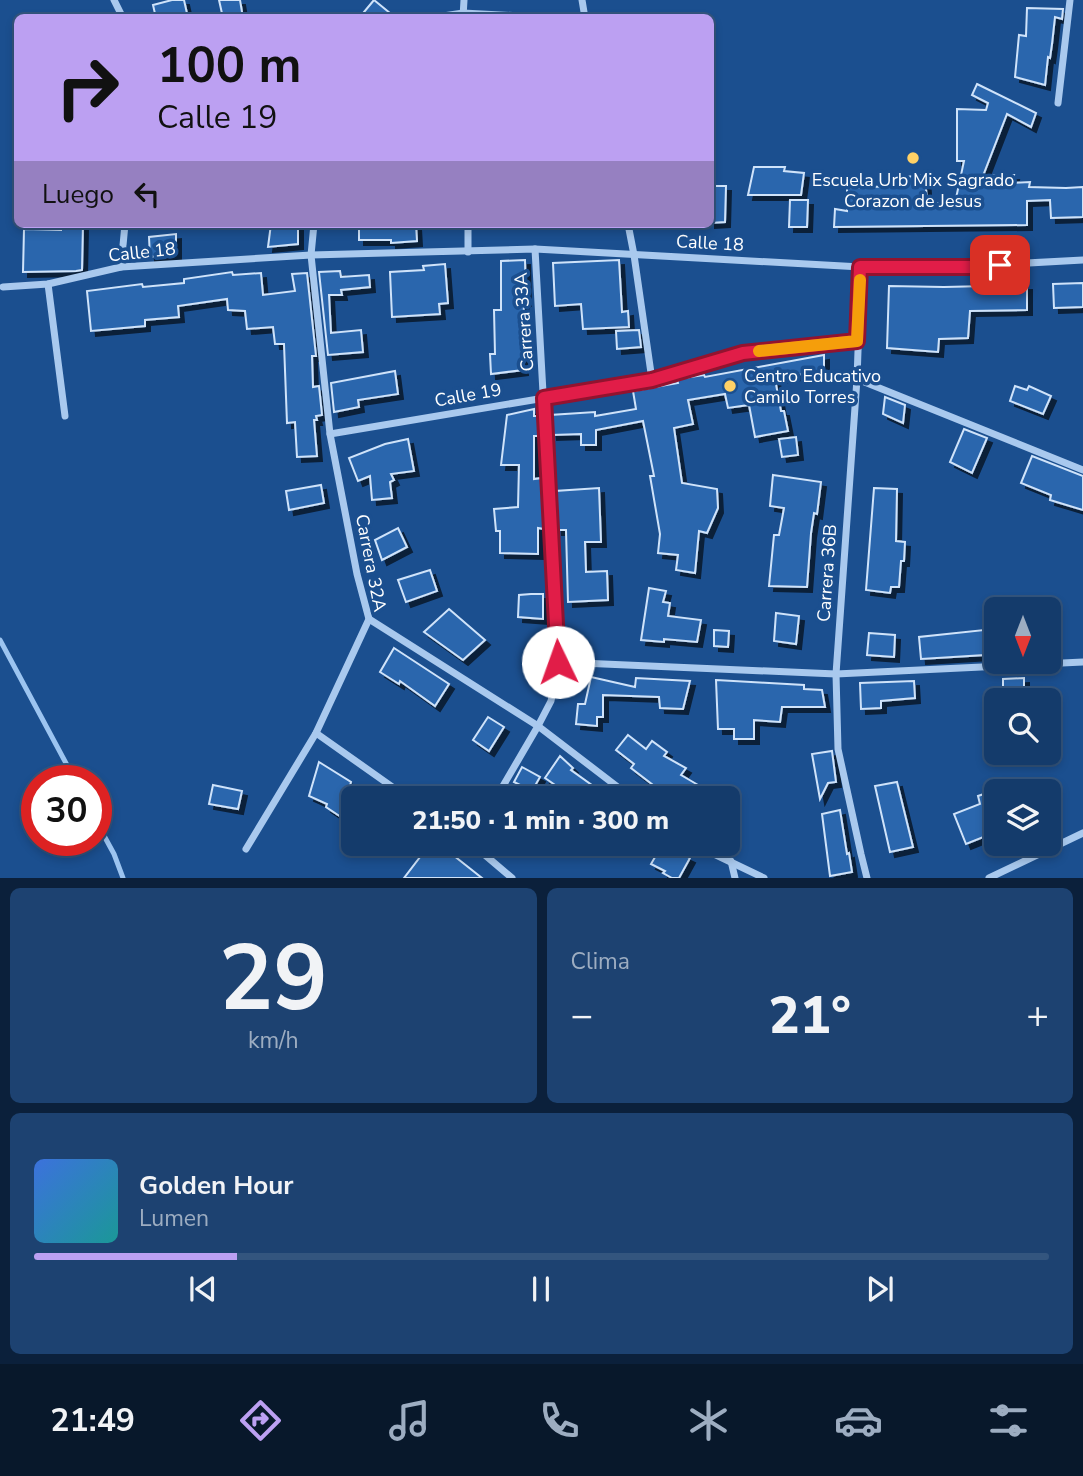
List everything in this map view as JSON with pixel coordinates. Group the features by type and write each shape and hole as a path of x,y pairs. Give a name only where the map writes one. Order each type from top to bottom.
{"street":[{"path":"1058,103 1070,0"},
{"path":"121,267 125,228"},
{"name":"Carrera 32A","path":"246,849 316,733 369,619 357,574 330,435 311,255 314,228"},
{"path":"468,228 468,252"},
{"path":"629,228 652,380"},
{"name":"Calle 18","path":"3,287 48,284 121,267 311,255 535,250 860,267 972,267 1083,260"},
{"name":"Carrera 33A","path":"503,786 551,701 558,662 535,250"},
{"name":"Carrera 36B","path":"860,267 857,379 836,674 838,750 867,877"},
{"path":"48,284 65,416"},
{"name":"Calle 19","path":"330,435 652,380 743,353 857,341"},
{"path":"857,379 1083,470"},
{"path":"369,619 538,726 616,786"},
{"path":"558,662 836,674 1083,663"},
{"path":"316,733 391,786"},
{"path":"989,877 1083,833"},
{"path":"487,856 512,877"},
{"path":"719,856 764,877"},
{"path":"730,861 735,877"}],"building":[{"path":"184,0 187,14 155,14 153,5"},
{"path":"219,0 240,0 242,14 222,14"},
{"path":"374,0 391,14 362,14"},
{"path":"1027,8 1063,9 1062,19 1055,17 1045,85 1015,77 1019,35 1026,36"},
{"path":"977,84 1036,113 1031,127 1007,114 983,176 1014,175 1012,183 1030,182 1029,187 1083,187 1083,217 1051,218 1050,200 1027,201 1027,225 834,227 835,209 847,211 847,188 895,186 894,178 925,175 927,203 955,203 964,161 957,161 957,109 986,110 988,103 972,95"},
{"path":"754,167 785,167 784,171 804,173 801,195 748,195"},
{"path":"714,186 726,186 725,222 714,223"},
{"path":"790,200 808,200 807,227 789,227"},
{"path":"83,228 82,270 23,272 24,229"},
{"path":"270,228 298,228 298,244 268,247"},
{"path":"359,228 416,228 417,241 391,243 391,240 359,240"},
{"path":"176,234 176,254 150,257 149,237"},
{"path":"525,260 526,301 521,338 523,370 491,374 490,354 495,354 494,310 501,310 501,261"},
{"path":"619,260 622,312 628,311 629,327 583,329 581,304 555,306 553,263"},
{"path":"445,264 448,303 439,304 440,314 392,317 390,272 424,270 423,266"},
{"path":"340,271 341,277 369,275 370,287 341,290 342,295 329,295 331,333 361,330 363,352 328,355 319,272"},
{"path":"232,272 233,275 261,273 263,295 295,291 292,274 307,273 316,356 312,356 313,387 319,386 322,415 316,416 317,420 314,420 317,456 297,457 295,422 287,423 284,344 275,344 273,327 247,329 245,311 228,310 227,299 178,306 179,317 145,320 145,326 91,331 87,291 142,284 143,287 184,283 184,279"},
{"path":"1083,283 1083,307 1054,308 1053,284"},
{"path":"1027,285 1027,310 970,311 968,338 939,339 938,352 887,348 889,286"},
{"path":"639,330 641,347 617,349 616,331"},
{"path":"824,355 824,370 775,379 788,431 755,437 749,405 728,408 725,394 688,400 693,424 674,428 682,483 717,489 718,508 707,533 699,531 695,573 676,570 678,555 658,553 660,534 650,476 654,476 643,421 596,430 596,445 581,445 581,434 552,435 550,415 595,412 595,416 636,409 633,391 678,383 677,379 705,377"},
{"path":"395,371 398,394 358,400 359,407 334,412 331,383"},
{"path":"1015,386 1027,390 1029,386 1051,396 1043,414 1010,401"},
{"path":"885,397 905,405 903,423 883,414"},
{"path":"534,409 534,416 538,416 539,436 534,436 534,479 542,478 544,529 538,528 538,554 500,553 500,531 496,531 494,509 518,507 519,465 501,465 507,415"},
{"path":"964,429 987,438 972,473 950,462"},
{"path":"796,437 798,455 782,457 779,439"},
{"path":"408,439 414,471 391,474 394,480 390,482 392,498 372,500 370,476 358,481 349,458 385,444"},
{"path":"1032,456 1083,476 1083,510 1050,500 1051,495 1021,483"},
{"path":"773,475 821,482 817,514 814,513 811,533 807,587 769,586 774,535 779,535 784,508 770,506"},
{"path":"321,485 324,503 289,510 286,491"},
{"path":"599,488 601,542 585,542 586,572 607,571 608,600 568,602 566,530 557,530 555,491"},
{"path":"874,488 897,489 896,541 905,542 904,561 901,561 899,587 891,587 890,593 866,590"},
{"path":"398,528 407,547 382,560 375,540"},
{"path":"430,570 437,591 406,602 398,580"},
{"path":"649,588 666,591 663,602 670,603 668,616 701,620 697,642 641,640"},
{"path":"543,594 543,619 518,617 519,595"},
{"path":"449,609 485,640 463,660 424,632"},
{"path":"776,613 799,616 796,644 774,641"},
{"path":"714,630 729,631 728,647 714,646"},
{"path":"984,630 984,655 921,659 919,637"},
{"path":"869,633 895,635 894,657 867,655"},
{"path":"394,648 449,684 435,706 400,681 399,684 380,672"},
{"path":"591,677 635,687 636,678 690,681 683,709 660,708 659,697 603,695 603,717 597,717 597,726 576,724 578,704 585,704"},
{"path":"1024,678 1024,688 1003,688 1003,679"},
{"path":"716,680 804,685 804,689 822,690 825,707 782,707 780,722 754,720 754,739 734,739 734,729 718,729"},
{"path":"914,681 915,698 881,701 881,708 861,709 860,683"},
{"path":"488,717 504,727 489,751 473,740"},
{"path":"628,735 646,749 652,741 667,752 664,756 686,768 681,775 700,786 654,786 631,768 634,764 616,750"},
{"path":"832,751 836,782 828,783 820,799 812,754"},
{"path":"560,756 573,768 571,770 593,786 557,786 545,778"},
{"path":"319,762 351,782 350,786 341,786 341,817 326,807 327,804 309,796"},
{"path":"522,767 540,777 535,786 522,786 514,782"},
{"path":"897,782 913,847 890,852 875,786"},
{"path":"213,785 242,791 238,809 209,804"},
{"path":"984,794 984,837 966,844 954,814 980,804 978,796"},
{"path":"840,810 852,872 830,876 822,814"},
{"path":"421,856 454,856 482,878 404,878"},
{"path":"656,856 690,858 679,878 672,878 651,864"}],"waterway":[{"path":"0,640 67,765"},
{"path":"112,850 123,878"}],"slow traffic":[{"path":"759,351 857,341 860,280"}],"place":[{"name":"Escuela Urb Mix Sagrado Corazon de Jesus","path":"913,158"},
{"name":"Centro Educativo Camilo Torres","path":"730,386"}],"route":[{"path":"558,662 544,398 652,380 743,353 857,341 860,267 1000,265"}]}
